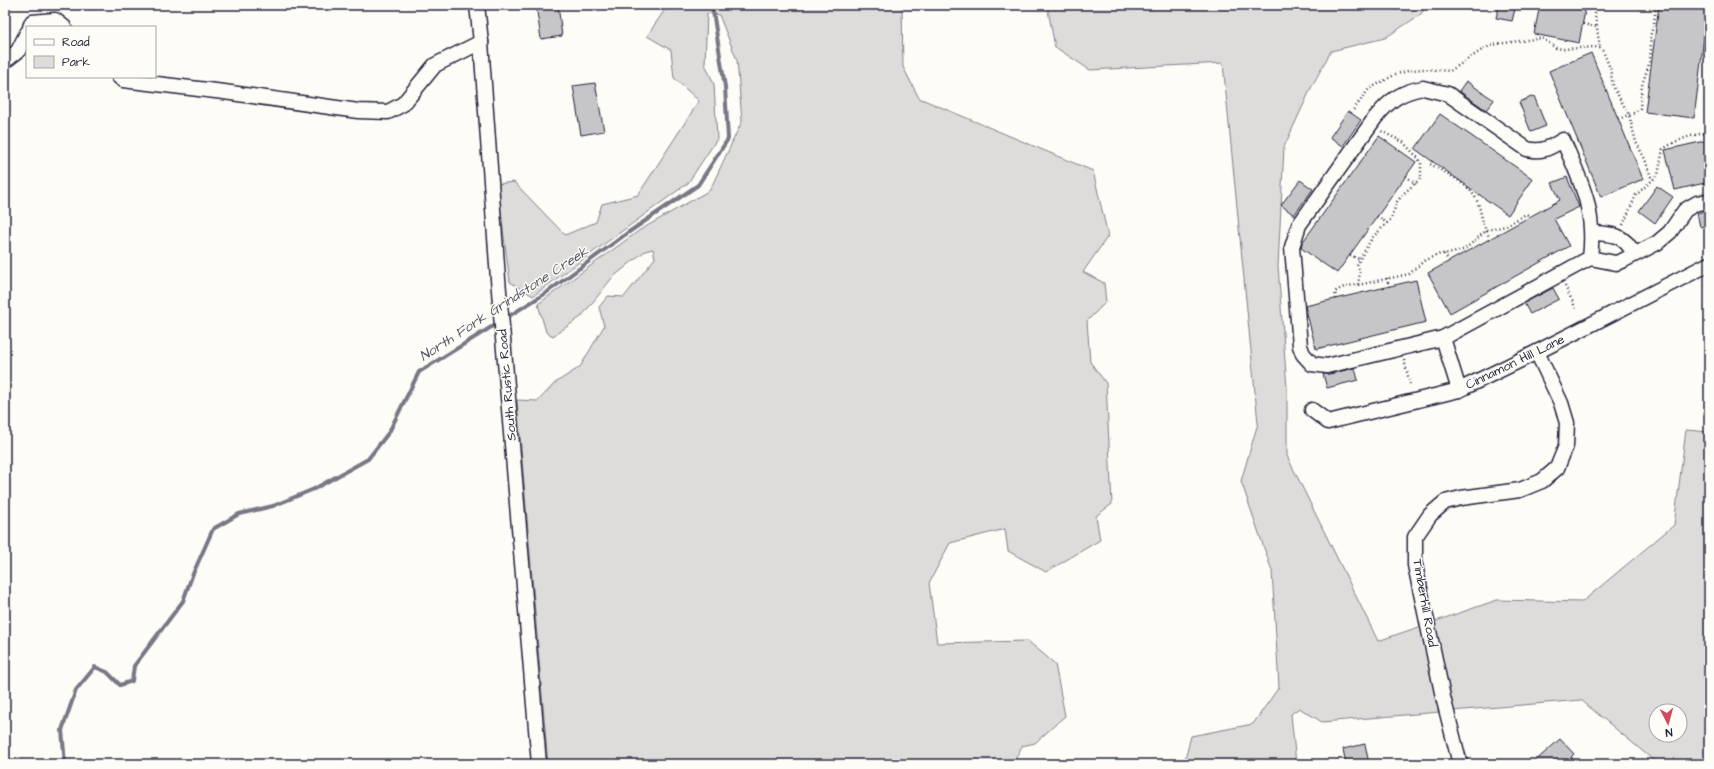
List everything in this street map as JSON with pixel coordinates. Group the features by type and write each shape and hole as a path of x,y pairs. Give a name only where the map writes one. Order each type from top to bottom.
{"street":[{"name":"South Rustic Road","path":"477,5 502,330 539,764"},
{"path":"30,26 32,22 55,20 63,26"},
{"path":"5,61 18,51 26,35"},
{"path":"120,78 122,80 224,92 358,111 388,112 403,104 435,65 481,42"},
{"path":"1590,258 1592,233 1586,197 1563,140 1544,150 1536,151 1527,149 1448,94 1423,88 1407,91 1388,102 1372,122 1299,225 1294,236 1292,247 1300,346 1303,354 1312,364 1327,366 1443,338 1590,258 1616,263 1657,243 1670,232 1685,210 1697,203 1709,201"},
{"path":"1592,233 1610,234 1619,237 1630,246 1634,254"},
{"name":"Cinnamon Hill Lane","path":"1312,410 1328,422 1459,390 1709,264"},
{"path":"1443,338 1459,390"},
{"name":"Timberhill Road","path":"1460,764 1443,697 1416,565 1415,537 1430,515 1445,502 1461,498 1520,490 1542,481 1557,468 1566,446 1567,423 1561,403 1537,352"}],"path":[{"path":"1596,5 1600,48 1610,68 1613,86 1629,115 1636,142 1645,159 1652,180"},
{"path":"1618,119 1629,115 1640,108 1642,85 1649,64 1651,50 1650,37 1654,23 1656,5"},
{"path":"1583,24 1597,27"},
{"path":"1351,113 1370,89 1396,74 1424,69 1450,71 1485,48 1497,44 1542,38 1556,48 1600,48"},
{"path":"1358,285 1360,274 1357,264 1359,260 1372,238 1391,219 1397,202 1403,194 1421,178 1422,172 1418,158 1403,142 1386,134 1372,122"},
{"path":"1619,237 1636,195 1658,175 1663,149 1682,139 1696,134 1709,133"},
{"path":"1432,161 1430,164 1451,176 1472,194 1478,202 1486,231 1490,238"},
{"path":"1406,176 1416,184"},
{"path":"1336,299 1335,292 1337,290 1351,285 1358,285 1409,274 1425,260 1464,249 1486,231 1514,222 1526,214 1530,216"},
{"path":"1377,216 1387,223"},
{"path":"1444,254 1449,261"},
{"path":"1350,255 1359,260"},
{"path":"1558,275 1568,291 1577,311"},
{"path":"1387,278 1389,287"},
{"path":"1401,348 1410,384"}],"green space":[{"path":"668,5 904,5 902,6 903,67 919,98 1093,171 1108,236 1083,272 1104,283 1106,302 1087,321 1090,362 1106,383 1112,504 1096,516 1100,540 1046,572 1008,551 1005,529 950,543 929,583 937,643 1028,641 1055,664 1065,716 1035,743 1022,746 1013,764 548,764 517,400 538,401 555,383 580,367 604,326 599,307 608,296 624,297 655,258 653,249 645,251 612,278 581,317 553,336 546,332 538,304 640,230 710,190 742,121 737,60 719,15 707,13 705,64 714,84 717,139 688,183 533,296 510,282 497,184 514,182 565,235 596,222 602,204 638,195 699,101 674,78 671,50 647,36"},
{"path":"1047,5 1427,5 1421,14 1385,38 1331,51 1312,86 1284,147 1278,266 1287,388 1287,456 1378,641 1497,600 1582,602 1674,525 1686,430 1709,432 1709,764 1658,764 1581,700 1322,722 1299,708 1291,714 1296,764 1184,764 1191,736 1253,724 1279,687 1272,571 1241,481 1258,423 1223,63 1090,70 1055,47"}],"building":[{"path":"536,5 558,5 562,36 541,39"},
{"path":"1499,5 1516,5 1512,21 1496,18"},
{"path":"1540,5 1586,5 1579,43 1534,34"},
{"path":"1659,5 1708,5 1694,118 1645,112"},
{"path":"1591,53 1643,179 1601,197 1549,71"},
{"path":"1466,81 1494,100 1486,110 1459,91"},
{"path":"595,83 604,131 581,135 573,86"},
{"path":"1534,96 1546,126 1531,132 1519,102"},
{"path":"1348,111 1361,120 1343,146 1330,137"},
{"path":"1440,114 1533,179 1508,215 1415,149"},
{"path":"1379,136 1416,162 1337,273 1301,248 1302,243"},
{"path":"1709,140 1709,182 1675,190 1665,150"},
{"path":"1567,177 1579,207 1554,219 1569,246 1450,313 1428,273 1560,200 1552,183"},
{"path":"1300,180 1313,189 1294,215 1281,205"},
{"path":"1657,186 1673,197 1655,223 1639,211"},
{"path":"1709,210 1709,225 1700,227 1697,213"},
{"path":"1416,280 1426,322 1316,349 1305,306"},
{"path":"1553,288 1559,299 1530,314 1524,303"},
{"path":"1355,368 1358,380 1327,388 1323,374"},
{"path":"1560,739 1574,754 1571,757 1578,764 1532,764"},
{"path":"1365,744 1369,764 1346,764 1343,749"}],"waterway":[{"name":"North Fork Grindstone Creek","path":"65,764 62,730 76,690 95,667 107,672 120,685 132,681 134,666 183,601 192,576 213,529 239,514 273,506 314,489 368,459 389,432 419,372 546,293 626,234 698,185 728,139 725,87 712,5"}]}
